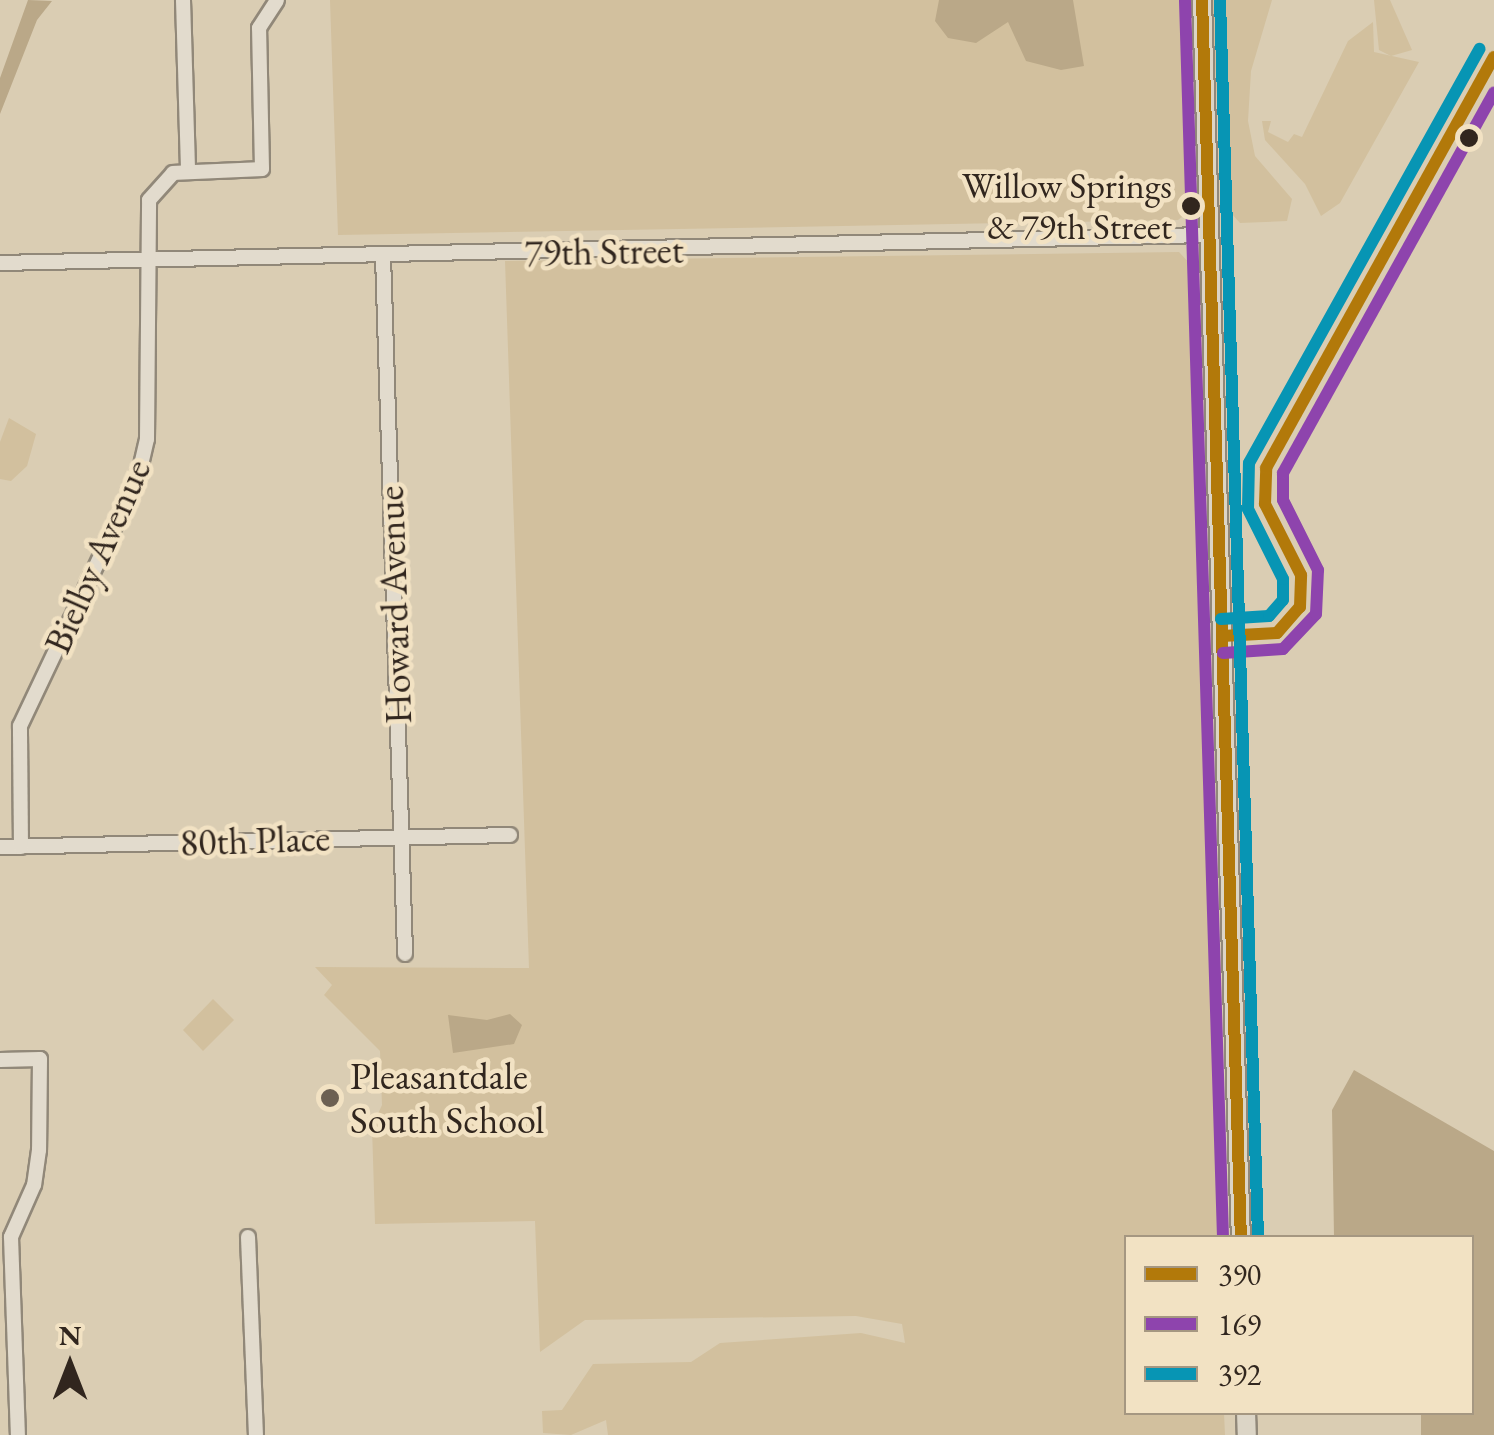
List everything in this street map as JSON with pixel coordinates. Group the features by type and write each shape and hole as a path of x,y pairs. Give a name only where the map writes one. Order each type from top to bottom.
{"main road":[{"path":"1202,0 1241,1235"}],"street":[{"path":"183,0 188,171 262,169 259,28 277,0"},
{"name":"Bielby Avenue","path":"21,847 20,726 138,478 146,439 144,258 149,200 162,180 188,171"},
{"name":"79th Street","path":"0,263 1208,235"},
{"name":"Howard Avenue","path":"383,256 405,954"},
{"name":"80th Place","path":"0,847 510,835"},
{"path":"0,1060 40,1059 36,1168 11,1236 18,1435"},
{"path":"248,1238 256,1435"}],"shaded area":[{"path":"28,0 52,1 37,20 0,114 0,78"},
{"path":"330,0 1185,0 1191,210 1178,220 338,235"},
{"path":"939,0 1073,0 1084,66 1061,70 1026,61 1008,22 976,43 948,38 935,21"},
{"path":"1211,0 1272,0 1251,71 1248,121 1255,156 1292,199 1287,221 1240,223 1223,204"},
{"path":"1374,0 1390,0 1412,50 1391,56 1379,50"},
{"path":"1373,22 1374,52 1419,62 1340,203 1321,216 1305,184 1265,140 1262,121 1271,121 1268,132 1288,142 1294,134 1302,137 1348,41"},
{"path":"1179,252 1192,266 1210,949 1223,1120 1219,1235 1124,1235 1124,1415 1224,1415 1225,1435 608,1435 606,1420 571,1435 543,1433 542,1411 562,1410 593,1364 691,1362 720,1343 861,1333 905,1343 902,1324 856,1316 585,1320 540,1352 535,1221 375,1224 372,1127 382,1105 380,1051 324,995 332,985 315,967 529,968 505,261"},
{"path":"9,418 36,434 27,466 11,481 0,479 0,442"},
{"path":"213,999 234,1020 203,1051 183,1030"},
{"path":"510,1014 522,1025 514,1044 453,1053 448,1015 487,1020"},
{"path":"1354,1070 1494,1151 1494,1435 1421,1435 1421,1415 1474,1415 1474,1235 1334,1235 1332,1110"}],"transit line":[{"name":"390","path":"1202,0 1241,1235"},
{"name":"392","path":"1220,0 1258,1235"},
{"name":"169","path":"1185,1 1223,1235"},
{"name":"392","path":"1221,619 1269,616 1283,600 1283,579 1248,509 1249,463 1479,49"},
{"name":"390","path":"1222,636 1277,633 1300,607 1301,575 1265,504 1266,468 1494,57"},
{"name":"169","path":"1223,653 1283,649 1316,614 1318,570 1283,500 1283,473 1494,93"}],"place":[{"name":"Willow Springs & 79th Street","path":"1191,206"},
{"name":"Pleasantdale South School","path":"330,1098"}]}
